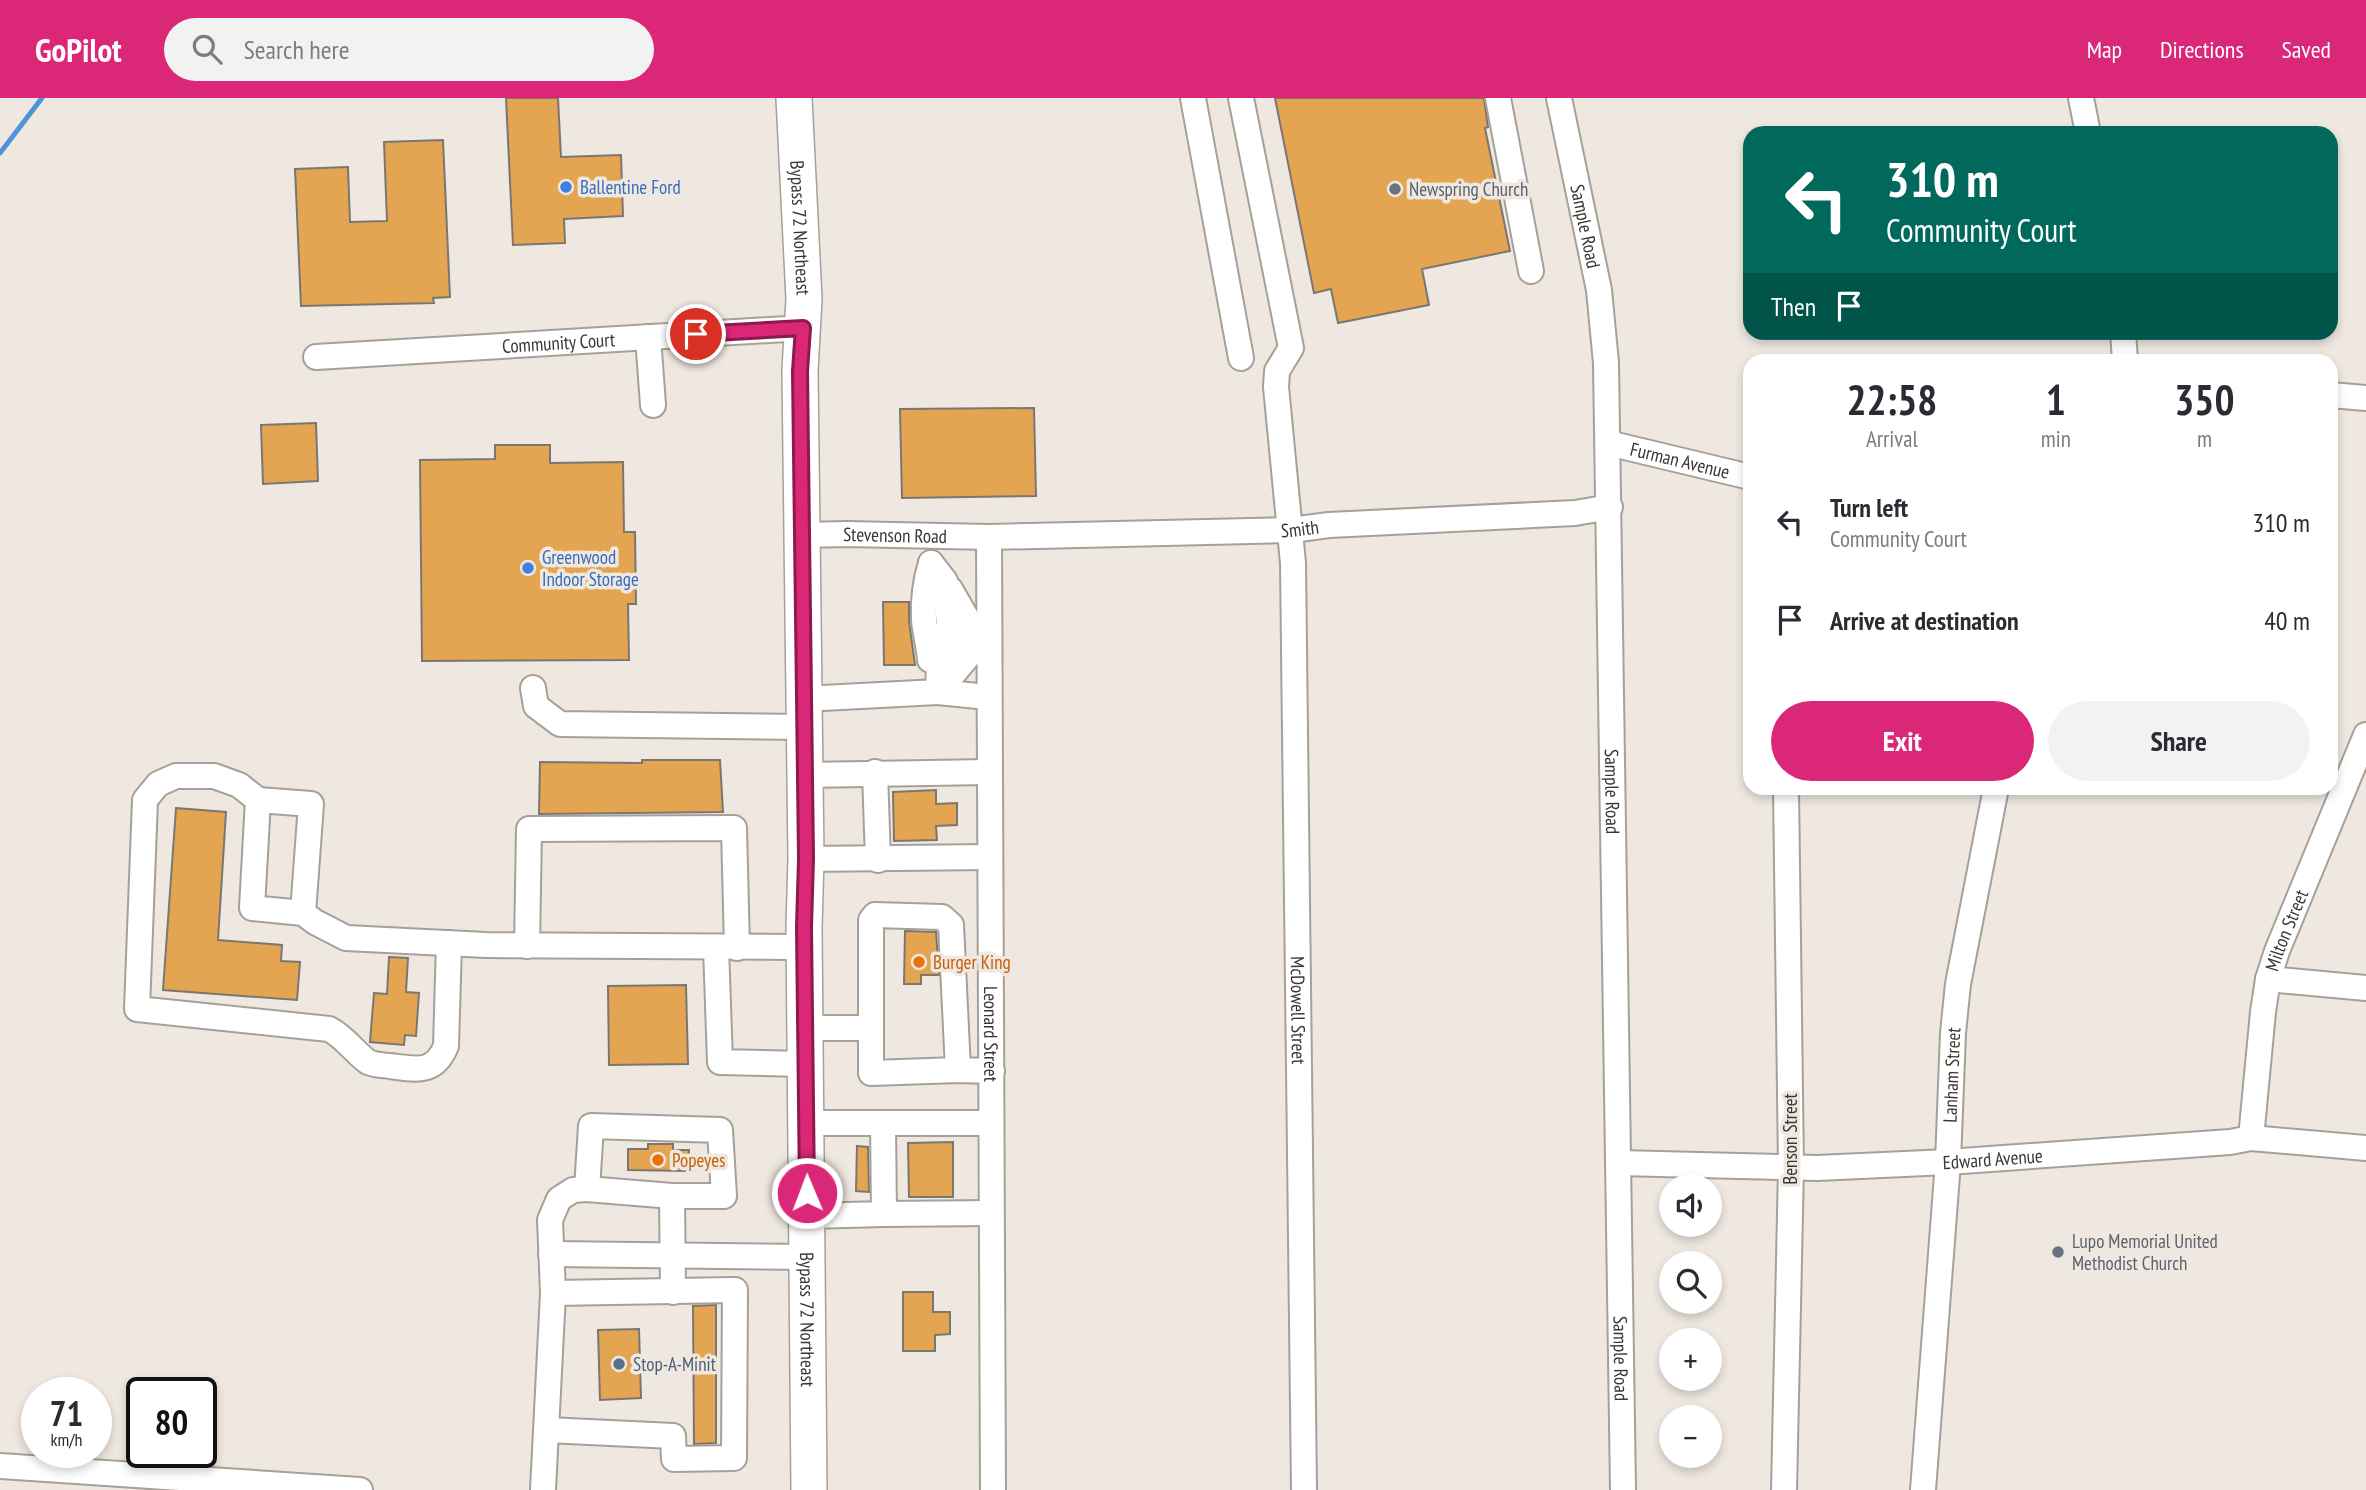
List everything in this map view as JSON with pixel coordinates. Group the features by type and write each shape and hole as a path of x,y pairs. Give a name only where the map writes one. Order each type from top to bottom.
{"highway":[{"name":"Bypass 72 Northeast","path":"794,98 804,299 800,371 806,859 804,947 808,1490"}],"street":[{"path":"1193,98 1241,358"},
{"name":"McDowell Street","path":"1241,98 1291,348 1277,371 1276,387 1291,530 1304,1490"},
{"path":"1498,98 1531,271"},
{"name":"Sample Road","path":"1559,98 1599,290 1606,363 1623,1490"},
{"path":"2081,98 2087,126"},
{"name":"Community Court","path":"316,357 803,328"},
{"path":"648,337 653,405"},
{"path":"2338,396 2366,398"},
{"name":"Furman Avenue","path":"1608,443 1743,475"},
{"name":"Smith","path":"989,537 1291,530 1329,525 1576,513 1610,507"},
{"name":"Stevenson Road","path":"801,535 989,537"},
{"path":"930,535 938,572 969,622 969,655 935,692"},
{"name":"Leonard Street","path":"989,537 993,1490"},
{"path":"935,692 940,626 931,575 938,572"},
{"path":"935,692 924,623 925,583 938,572"},
{"path":"533,688 536,706 560,724 803,713 862,696 935,692 988,697"},
{"name":"Milton Street","path":"2251,1138 2268,979 2366,734"},
{"path":"875,772 878,860"},
{"path":"804,775 989,772"},
{"path":"303,913 311,804 258,800 239,785 214,776 176,776 158,784 145,800 137,1009 329,1029 340,1034 368,1062 419,1069 431,1066 441,1057 446,1046 449,943"},
{"name":"Benson Street","path":"1784,1490 1791,1168 1786,795"},
{"name":"Lanham Street","path":"1923,1490 1948,1162 1953,1033 1958,984 1995,795"},
{"path":"258,800 252,908 303,913 346,938 527,946 804,947"},
{"path":"527,946 529,829 734,828 720,1062 806,1063"},
{"path":"806,859 989,857"},
{"path":"958,1070 951,925 942,917 875,915 872,920 871,1073 992,1071"},
{"path":"2268,979 2366,988"},
{"path":"805,1028 870,1028"},
{"path":"806,1123 991,1123"},
{"path":"883,1123 884,1214"},
{"path":"543,1490 553,1293 550,1220 559,1199 572,1190 587,1189 673,1196 724,1196 720,1129 591,1126 587,1189"},
{"name":"Edward Avenue","path":"1619,1163 1791,1168 1948,1162 2230,1142 2251,1138 2366,1148"},
{"path":"673,1196 673,1292"},
{"path":"807,1216 992,1213"},
{"path":"551,1254 807,1258"},
{"path":"547,1430 673,1436 674,1459 734,1458 735,1290 553,1293"},
{"path":"0,1466 360,1490"}],"building":[{"name":"Ballentine Ford","path":"506,98 558,98 561,157 621,155 623,216 564,219 565,243 513,245"},
{"name":"Newspring Church","path":"1275,98 1484,98 1488,127 1485,128 1510,251 1422,269 1429,305 1338,323 1331,289 1314,293"},
{"path":"443,140 450,297 433,298 434,303 301,306 295,169 348,167 350,222 387,221 384,142"},
{"path":"1034,408 1036,496 902,498 900,409"},
{"path":"316,423 318,481 263,484 261,425"},
{"name":"Greenwood Indoor Storage","path":"495,445 550,445 550,463 623,462 624,532 635,532 636,604 628,604 629,660 422,661 420,460 495,459"},
{"path":"883,602 909,602 915,665 884,665"},
{"path":"642,760 720,760 723,812 539,814 540,762 642,763"},
{"path":"936,790 936,804 957,803 957,825 936,826 937,840 894,841 893,792"},
{"path":"176,808 226,812 218,940 282,945 281,961 300,962 297,1000 163,990"},
{"name":"Burger King","path":"905,931 936,932 939,975 921,975 921,984 904,984"},
{"path":"389,957 408,958 406,992 419,993 416,1036 405,1035 404,1045 370,1042 374,993 387,994"},
{"path":"686,985 688,1064 609,1065 608,986"},
{"path":"953,1142 953,1197 909,1197 908,1143"},
{"name":"Popeyes","path":"648,1144 673,1144 673,1150 689,1150 689,1171 628,1170 628,1149 648,1149"},
{"path":"857,1146 868,1147 869,1192 856,1191"},
{"path":"903,1292 933,1292 933,1312 950,1312 950,1334 935,1335 935,1351 903,1351"},
{"path":"716,1305 716,1443 694,1444 693,1306"},
{"name":"Stop-A-Minit","path":"639,1329 641,1398 600,1400 598,1330"}],"waterway":[{"path":"0,153 42,98"}],"place":[{"name":"Ballentine Ford","path":"566,187"},
{"name":"Newspring Church","path":"1395,189"},
{"name":"Greenwood Indoor Storage","path":"528,568"},
{"name":"Burger King","path":"919,962"},
{"name":"Popeyes","path":"658,1160"},
{"name":"Lupo Memorial United Methodist Church","path":"2058,1252"},
{"name":"Stop-A-Minit","path":"619,1364"}],"route":[{"path":"696,334 803,328 800,371 807,1193"}]}
